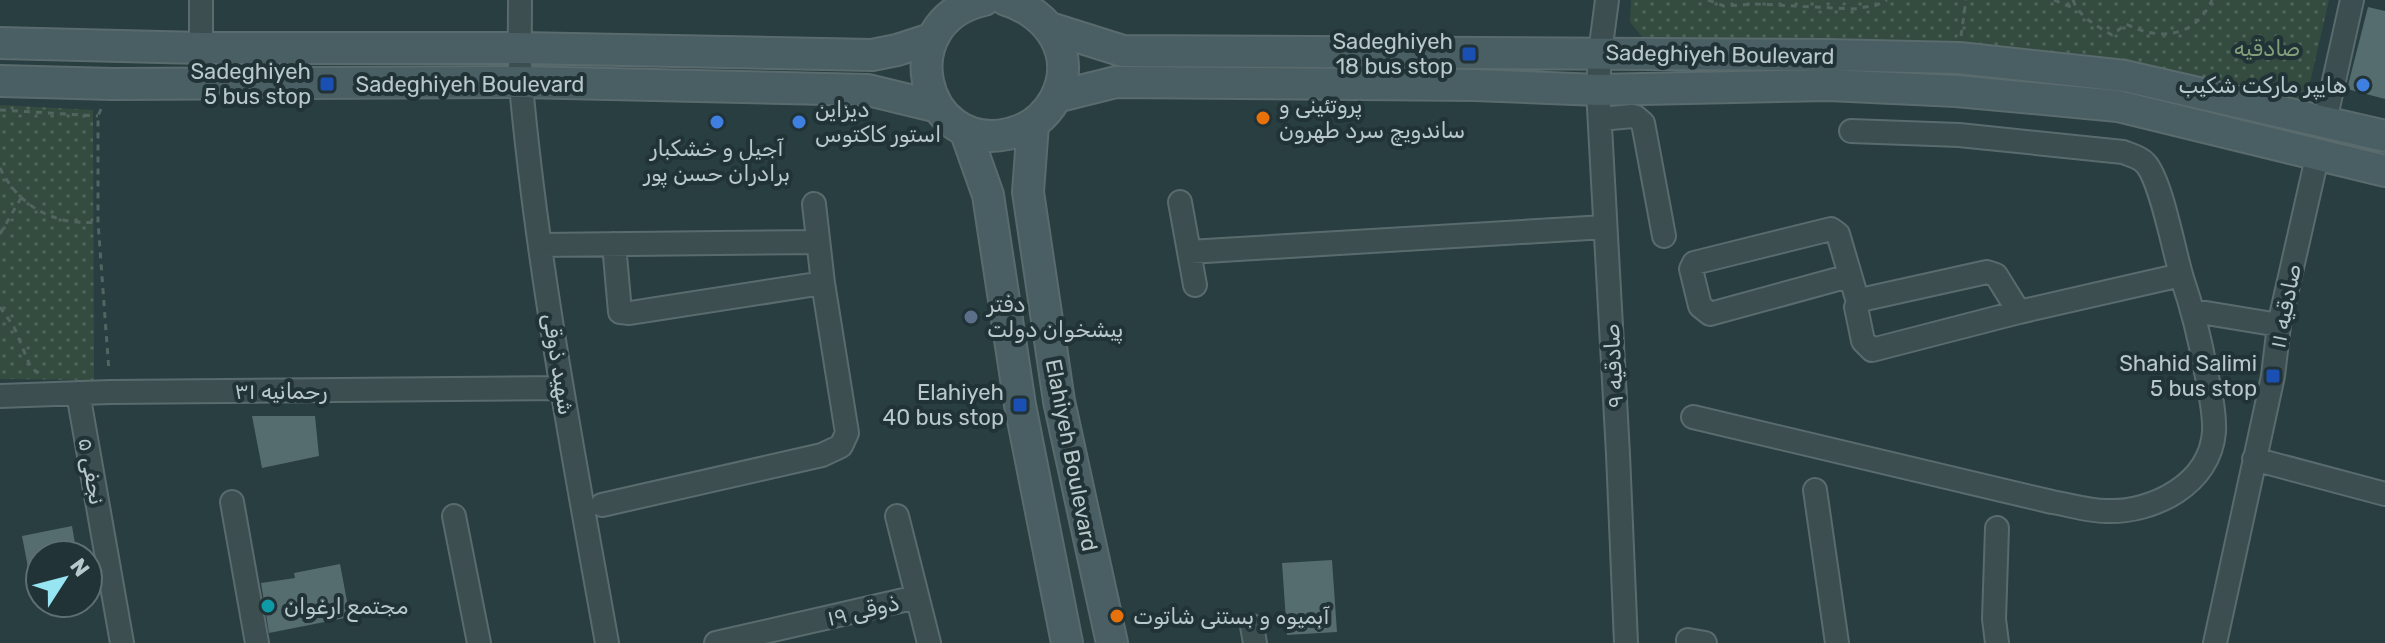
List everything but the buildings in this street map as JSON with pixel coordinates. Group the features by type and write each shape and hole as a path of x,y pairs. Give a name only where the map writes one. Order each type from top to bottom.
{"main road":[{"path":"984,0 955,6 941,23 931,39 925,74 929,91 950,120 965,130 982,135 1000,136 1033,124 1047,112 1056,97 1061,79 1062,62 1050,28 1038,15 1016,2"},
{"name":"Sadeghiyeh Boulevard","path":"1050,28 1123,51 1959,58 2125,76 2385,136"},
{"name":"Sadeghiyeh Boulevard","path":"0,43 872,55 931,39"},
{"path":"868,90 881,85 886,75 883,64 872,55"},
{"name":"Sadeghiyeh Boulevard","path":"0,81 113,84 521,82 868,90 938,107"},
{"name":"Sadeghiyeh Boulevard","path":"1056,97 1116,82 1475,85 1599,104 1829,85 1985,93 2118,106 2385,171"},
{"path":"2318,153 2325,121"},
{"name":"Elahiyeh Boulevard","path":"1033,124 1028,192 1059,401 1112,643"},
{"name":"Elahiyeh Boulevard","path":"965,130 988,195 1020,405 1067,643"}],"street":[{"path":"201,0 201,48"},
{"name":"شهید ذوقی","path":"520,0 521,82 540,245 607,643"},
{"name":"صادقیه ۹","path":"1607,0 1600,53 1599,104 1626,643"},
{"path":"2325,121 2352,0"},
{"path":"1599,104 1636,117 1643,123 1664,236"},
{"path":"1693,417 2052,502 2107,511 2138,508 2167,498 2186,486 2205,460 2214,435 2212,403 2194,311 2154,178 2144,161 2123,152 1959,135 1851,131"},
{"name":"صادقیه ۱۱","path":"2215,643 2273,376 2279,325 2318,153"},
{"path":"1180,202 1195,285"},
{"path":"602,505 822,455 841,446 847,433 814,204"},
{"path":"1189,252 1605,227"},
{"path":"1849,276 1710,314 1700,306 1691,269 1694,263 1831,229 1838,234 1858,302 1856,307 1863,341 1872,350 2181,275"},
{"path":"540,245 818,242"},
{"path":"614,244 620,312 630,313 823,283"},
{"path":"1858,302 1992,272 2019,312"},
{"path":"2194,311 2279,325"},
{"name":"رحمانیه ۳۱","path":"0,396 110,392 562,388"},
{"name":"نجفی ۵","path":"78,393 122,643"},
{"path":"2254,459 2385,494"},
{"path":"1815,490 1837,643"},
{"path":"232,502 257,643"},
{"path":"454,516 479,643"},
{"path":"897,516 929,643"},
{"path":"1997,528 1994,619 1997,643"},
{"name":"ذوقی ۱۹","path":"716,643 917,597"}],"path":[{"path":"1708,0 1724,6 1758,2 1854,9 1887,0"},
{"path":"1959,58 1966,0"},
{"path":"2054,0 2076,9 2112,35 2126,24 2143,32 2161,35 2179,32 2196,23 2212,0"},
{"path":"2073,0 2076,9"},
{"path":"110,392 98,222 98,116 113,84"},
{"path":"0,110 98,116"},
{"path":"0,168 21,198 32,207 70,222 98,222"},
{"path":"0,234 21,198"},
{"path":"0,307 14,327 31,368 42,375"}],"green space":[{"name":"صادقیه","path":"1631,0 2329,0 2305,104 2099,60 1649,45 1630,22"},
{"path":"0,105 93,110 94,380 0,379"}],"place":[{"name":"Sadeghiyeh 18 bus stop","path":"1469,54"},
{"name":"Sadeghiyeh 5 bus stop","path":"327,84"},
{"name":"هایپر مارکت شکیب","path":"2363,85"},
{"name":"پروتئینی و ساندویچ سرد طهرون","path":"1263,118"},
{"name":"آجیل و خشکبار برادران حسن پور","path":"717,122"},
{"name":"دیزاین استور کاکتوس","path":"799,122"},
{"name":"دفتر پیشخوان دولت","path":"971,317"},
{"name":"Shahid Salimi 5 bus stop","path":"2273,376"},
{"name":"Elahiyeh 40 bus stop","path":"1020,405"},
{"name":"مجتمع ارغوان","path":"268,606"},
{"name":"آبمیوه و بستنی شاتوت","path":"1117,616"}]}
